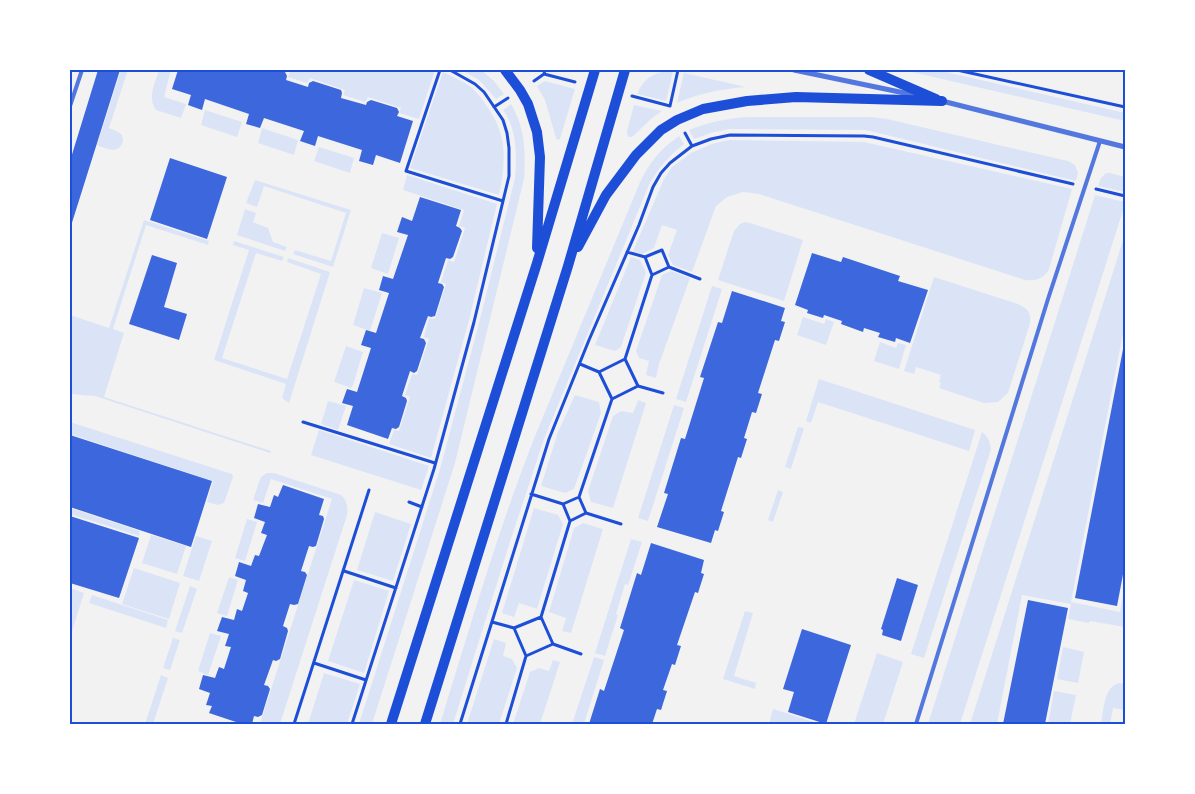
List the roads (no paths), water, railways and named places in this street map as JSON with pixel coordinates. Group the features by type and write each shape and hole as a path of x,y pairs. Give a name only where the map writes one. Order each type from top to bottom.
{"main road":[{"path":"505,70 528,104 537,132 540,157 536,263"},
{"path":"391,724 536,263 594,70"},
{"path":"425,724 568,266 625,70"},
{"path":"869,70 942,101"},
{"path":"568,266 606,196 636,155 661,130 677,120 703,109 747,101 796,97 942,101"}],"street":[{"path":"794,70 942,101 1125,147"}],"lane":[{"path":"70,106 82,70"},
{"path":"916,724 1048,299 1100,141"}]}
